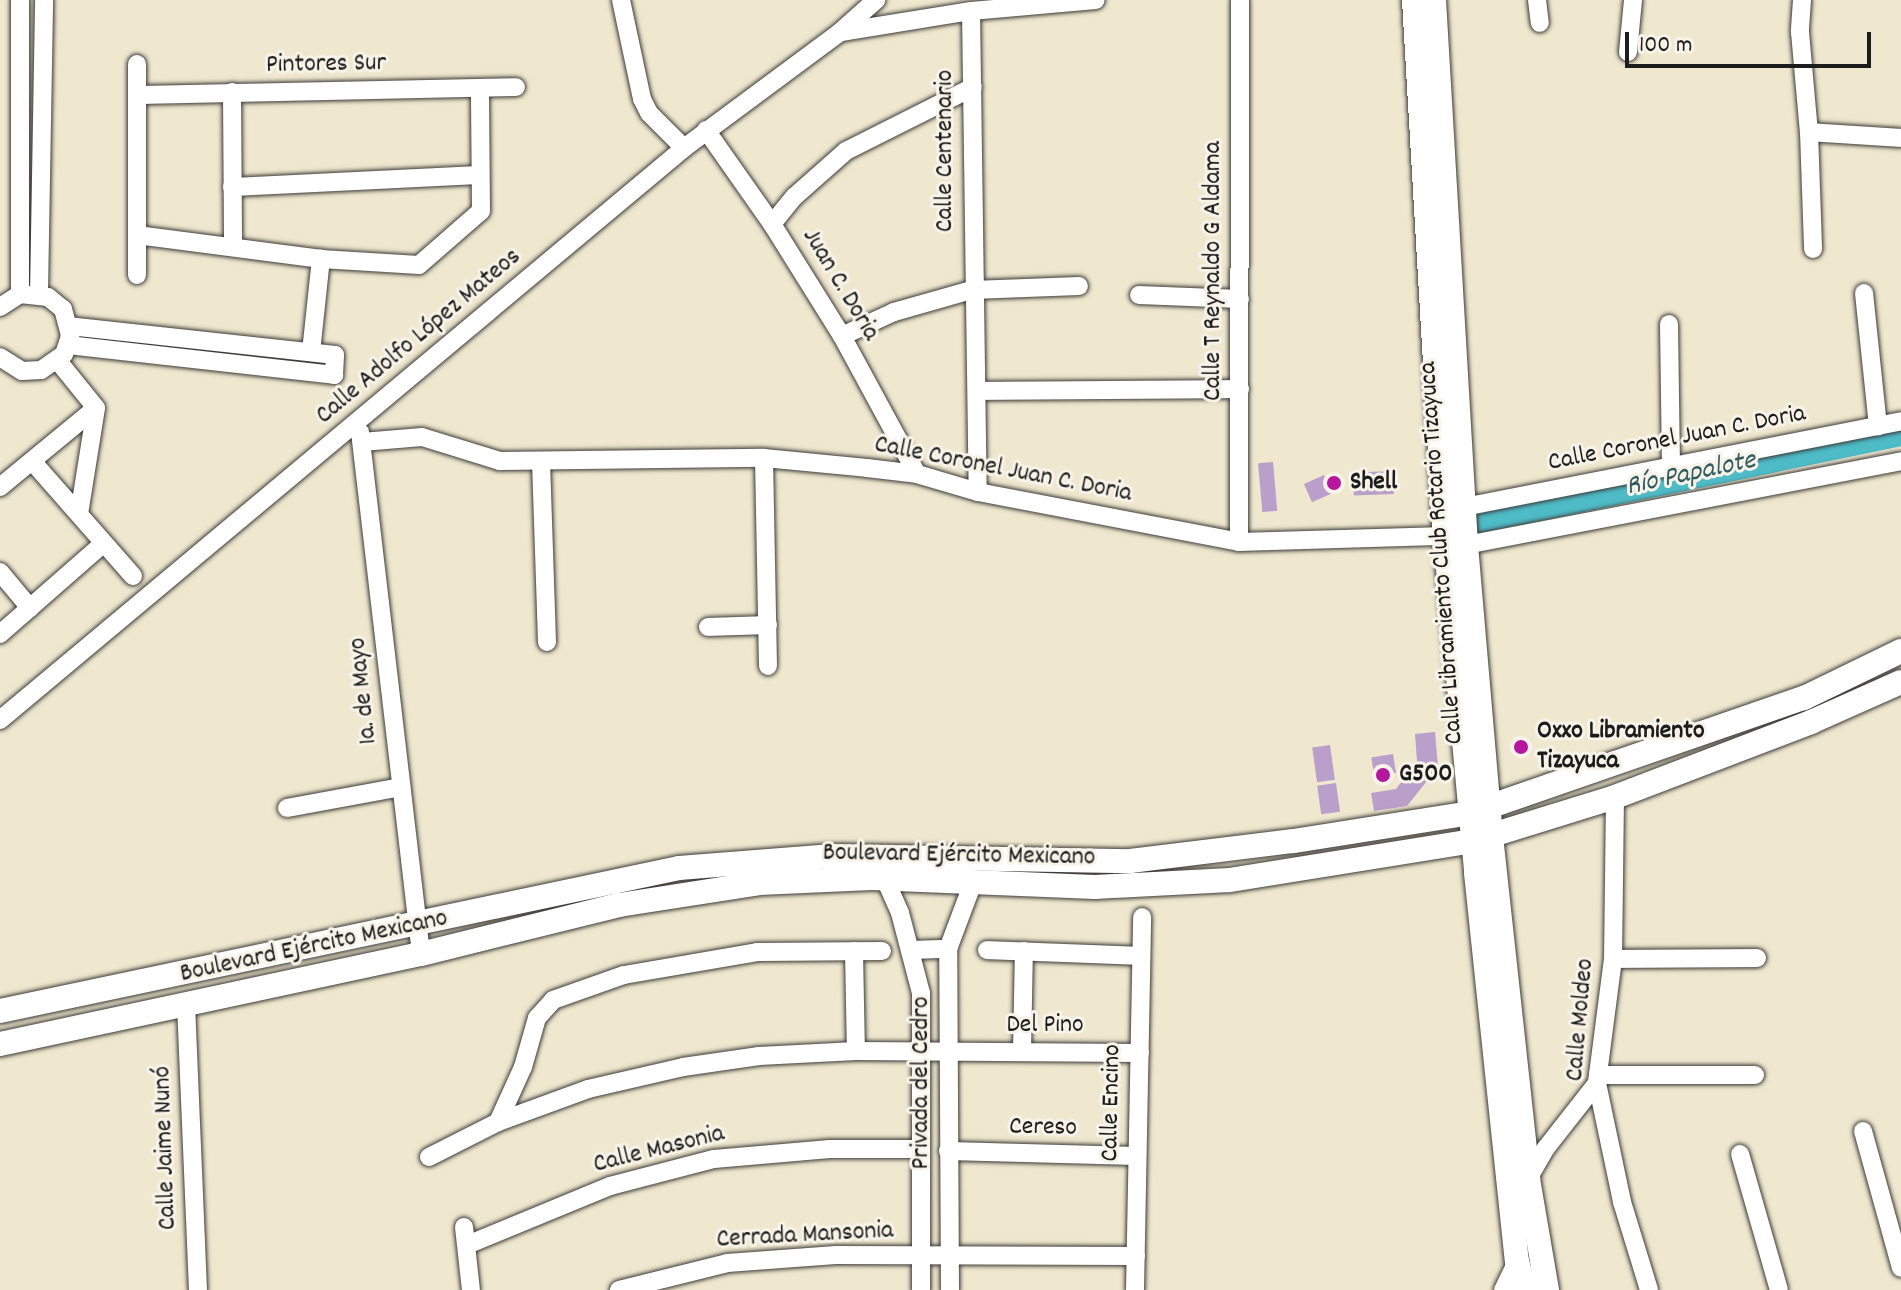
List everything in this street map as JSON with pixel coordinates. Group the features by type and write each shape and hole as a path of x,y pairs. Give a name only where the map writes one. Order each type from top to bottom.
{"main road":[{"name":"Calle Libramiento Club Rotario Tizayuca","path":"1414,0 1517,1261 1524,1290"},
{"name":"Calle Libramiento Club Rotario Tizayuca","path":"1434,0 1464,507 1456,540"},
{"name":"Boulevard Ejército Mexicano","path":"0,1011 637,875 729,861 830,856 1130,861 1294,841 1480,810 1804,698 1901,651"},
{"name":"Boulevard Ejército Mexicano","path":"0,1044 421,954 619,905 759,883 974,880 1095,887 1230,880 1482,838 1615,797 1811,722 1901,682"},
{"path":"1804,698 1811,722"},
{"name":"Calle Libramiento Club Rotario Tizayuca","path":"1482,838 1528,1179 1547,1290"}],"street":[{"path":"20,0 30,294"},
{"path":"30,294 44,0"},
{"path":"621,0 642,99 649,113 684,148"},
{"name":"Calle Adolfo López Mateos","path":"0,720 360,432 684,148 839,33 876,0"},
{"path":"839,33 971,11 1096,0"},
{"name":"Calle T Reynaldo G Aldama","path":"1239,542 1240,0"},
{"path":"1537,0 1540,23"},
{"path":"1628,52 1633,0"},
{"path":"1802,0 1800,32 1809,132 1813,249"},
{"name":"Calle Centenario","path":"971,11 972,290 978,391 978,492"},
{"path":"137,64 137,275"},
{"name":"Pintores Sur","path":"137,95 516,87"},
{"path":"772,224 794,197 846,151 973,87"},
{"path":"137,235 321,259 419,265 481,211 480,89"},
{"path":"232,92 233,247"},
{"name":"Juan C. Doria","path":"706,130 772,224 842,336 917,474"},
{"path":"1809,132 1901,138"},
{"path":"232,187 480,175"},
{"path":"311,352 321,259"},
{"path":"842,336 894,312 972,290 1079,286"},
{"path":"1864,293 1878,426"},
{"path":"0,307 30,294 63,309 65,344 96,408 79,514"},
{"path":"1139,295 1240,299"},
{"path":"1669,324 1671,468"},
{"path":"2,362 32,372 65,344 311,352 335,355 334,375 65,344"},
{"path":"978,391 1240,389"},
{"path":"0,487 96,408"},
{"name":"Calle Coronel Juan C. Doria","path":"1464,507 1901,421"},
{"name":"Calle Coronel Juan C. Doria","path":"360,432 422,437 500,461 764,458 917,474 978,492 1239,542 1456,540 1901,461"},
{"name":"1a. de Mayo","path":"360,432 414,922 421,954"},
{"path":"764,458 768,666"},
{"path":"32,461 133,576"},
{"path":"541,461 547,642"},
{"path":"0,634 104,543"},
{"path":"0,572 30,608"},
{"path":"708,627 768,625"},
{"path":"287,808 401,787"},
{"name":"Calle Moldeo","path":"1615,797 1613,959 1598,1079 1622,1202 1649,1290"},
{"name":"Privada del Cedro","path":"885,879 911,950 921,993 921,1290"},
{"name":"Privada del Cedro","path":"950,1290 948,949 974,880"},
{"name":"Calle Encino","path":"1135,1290 1142,917"},
{"path":"911,950 948,949"},
{"path":"987,950 1141,956"},
{"path":"854,951 856,1051"},
{"path":"498,1122 523,1067 537,1018 553,1000 624,975 757,952 882,951"},
{"path":"1022,1051 1024,951"},
{"path":"1613,959 1757,958"},
{"path":"921,993 949,994"},
{"name":"Calle Jaime Nunó","path":"186,1004 198,1290"},
{"name":"Privada del Cedro","path":"429,1157 498,1122 588,1089 683,1067 759,1056 923,1051"},
{"name":"Del Pino","path":"923,1051 1140,1053"},
{"path":"1528,1179 1546,1148 1598,1079 1755,1075"},
{"path":"1863,1131 1901,1268"},
{"name":"Calle Masonia","path":"471,1290 466,1236 610,1186 714,1159 830,1149 921,1149"},
{"name":"Cereso","path":"948,1151 1137,1156"},
{"path":"1740,1154 1779,1290"},
{"name":"Cerrada Mansonia","path":"619,1290 727,1263 836,1255 949,1256"},
{"path":"949,1256 1136,1256"},
{"path":"1503,1290 1517,1261"}],"building":[{"path":"1273,462 1277,511 1262,512 1258,463"},
{"path":"1393,471 1394,494 1354,495 1353,472"},
{"path":"1324,475 1332,493 1312,502 1304,484"},
{"path":"1435,732 1438,767 1407,806 1374,811 1371,793 1396,789 1417,761 1415,734"},
{"path":"1330,745 1335,780 1317,782 1312,748"},
{"path":"1393,754 1396,773 1374,776 1371,757"},
{"path":"1336,783 1340,812 1321,814 1317,786"}],"waterway":[{"name":"Río Papalote","path":"1481,518 1901,431"}],"place":[{"name":"Shell","path":"1334,483"},
{"name":"Oxxo Libramiento Tizayuca","path":"1521,747"},
{"name":"G500","path":"1383,775"}]}
